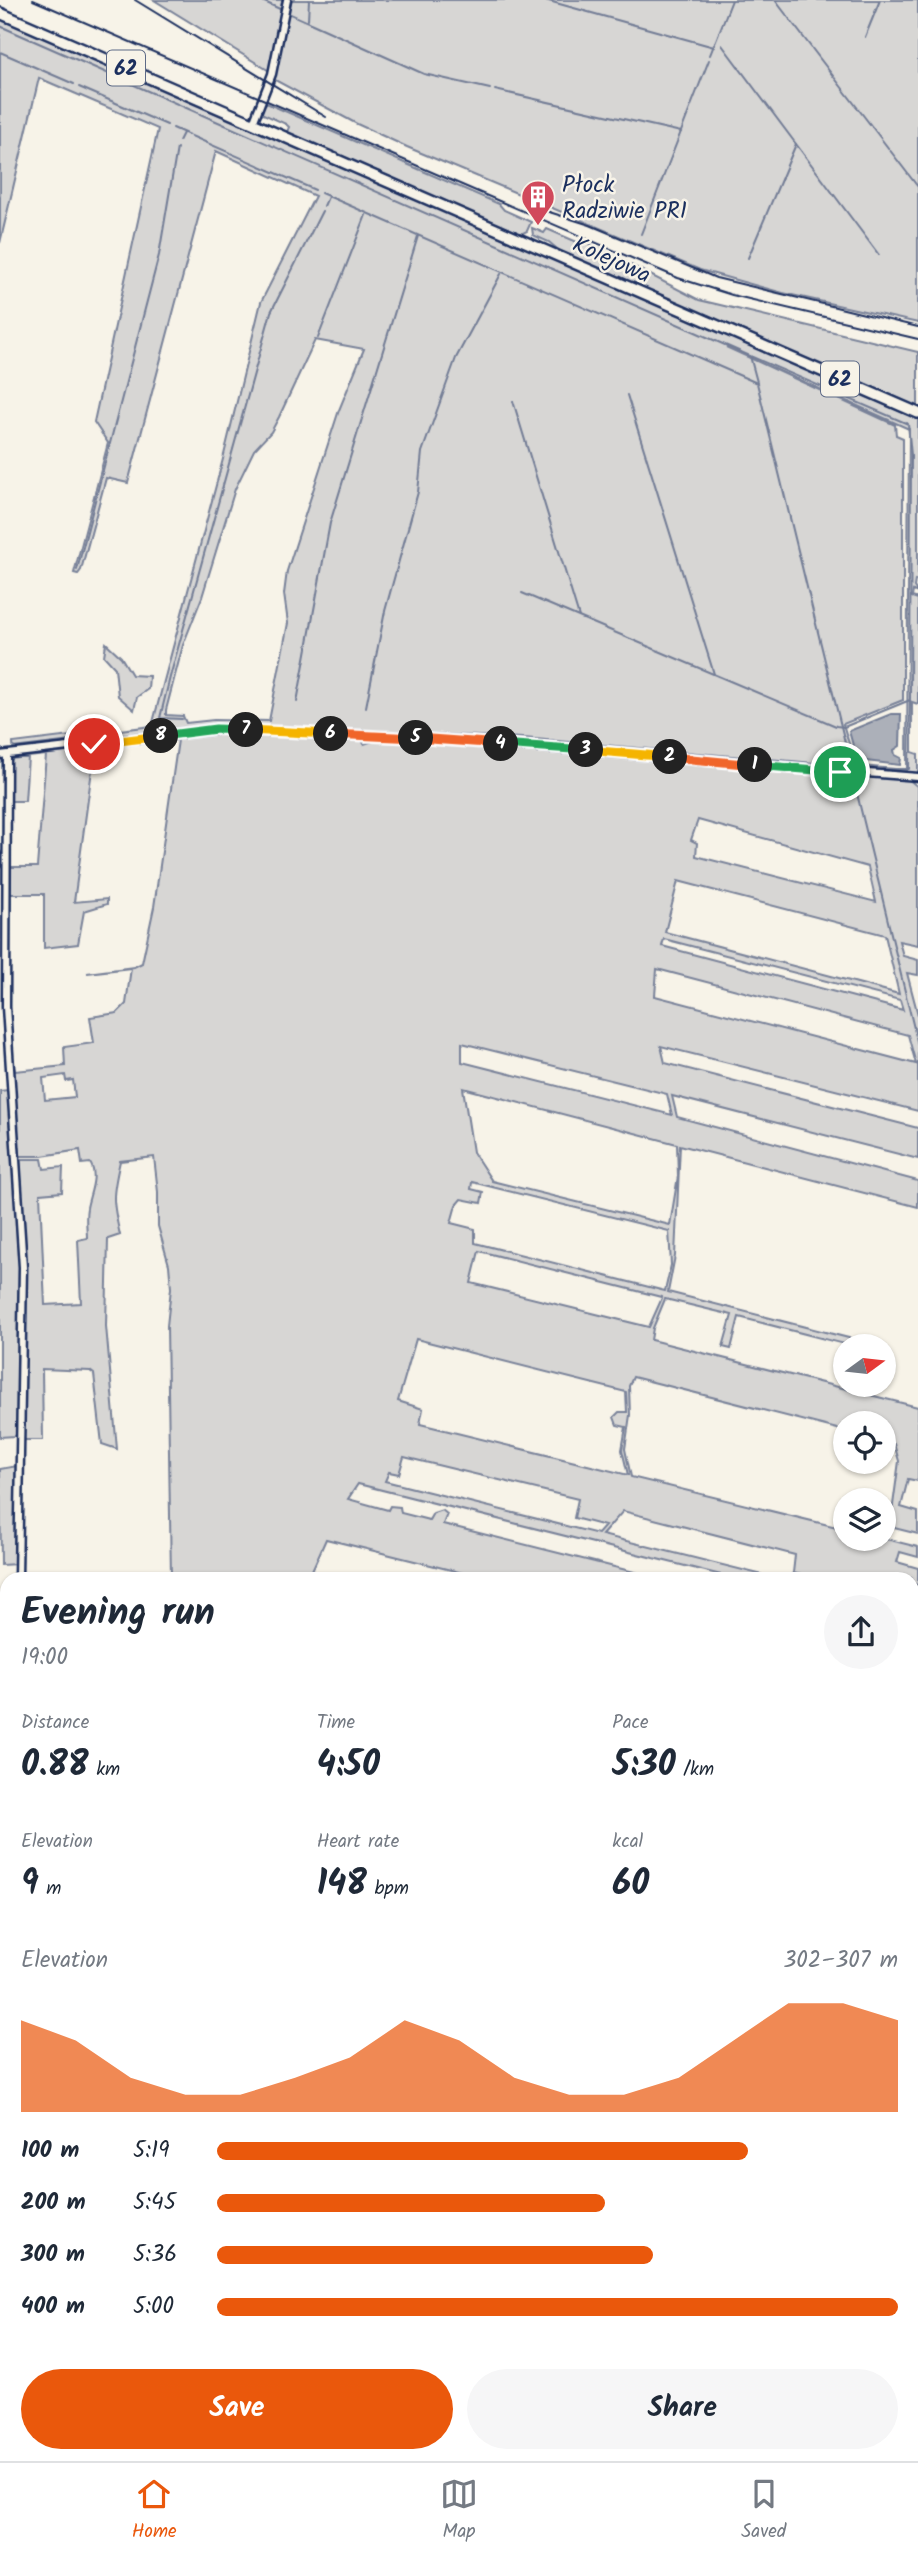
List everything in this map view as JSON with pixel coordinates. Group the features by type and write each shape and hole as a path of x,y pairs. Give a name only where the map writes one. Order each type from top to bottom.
{"main road":[{"name":"62","path":"0,13 253,123"},
{"name":"Kolejowa","path":"253,123 918,413"}],"street":[{"path":"253,123 272,74 287,0"},
{"path":"18,1572 23,1267 6,1007 4,755 223,729 516,745 918,777"}],"shaded area":[{"path":"154,0 285,0 271,72"},
{"path":"290,0 918,0 918,323 783,293 700,270 357,124 273,79"},
{"path":"0,18 918,419 918,581 915,580 914,587 918,593 913,591 912,597 918,599 918,704 912,702 912,752 918,754 918,775 863,770 862,766 907,770 909,429 726,347 895,425 896,435 903,438 903,700 843,724 856,766 853,770 463,738 223,727 14,752 13,743 152,726 223,459 261,302 315,196 216,151 128,483 106,478 78,574 74,573 108,443 94,422 158,129 39,78 0,243","holes":["315,340 364,349 339,410 287,571 284,594 288,623 269,721 214,720 186,723 183,716 166,715 183,645 202,597 235,489 254,450 271,432"]},
{"path":"264,102 499,204 504,210 531,222 527,231 521,234 506,228 287,132 289,127 286,124 261,113"},
{"path":"532,228 544,233 547,229 577,242 588,243 699,300 918,352 918,407 562,253 549,242 533,235"},
{"path":"106,643 121,657 132,675 149,676 148,689 137,697 134,710 118,696 115,668 104,656"},
{"path":"891,714 901,714 900,746 894,750 895,755 901,758 900,765 857,760 849,731"},
{"path":"225,732 361,738 364,744 376,740 420,741 908,779 918,787 918,945 899,941 903,956 918,960 918,975 907,973 918,1015 918,1111 661,1046 665,1063 918,1128 918,1159 672,1096 677,1117 918,1181 918,1207 680,1145 675,1256 668,1292 833,1334 833,1341 739,1317 731,1349 723,1347 732,1315 665,1299 651,1340 833,1386 833,1397 878,1397 918,1407 918,1481 908,1479 901,1507 918,1512 918,1534 896,1528 895,1488 899,1461 896,1451 896,1411 833,1411 833,1428 633,1377 629,1386 630,1415 625,1449 631,1477 833,1526 833,1551 896,1551 896,1542 918,1547 918,1557 900,1552 897,1562 918,1568 918,1572 793,1572 795,1555 623,1511 602,1535 751,1572 709,1572 358,1484 348,1499 388,1510 390,1506 400,1507 401,1513 429,1520 433,1513 442,1510 447,1514 443,1524 634,1572 459,1572 326,1539 311,1572 171,1572 167,1326 171,1288 169,1265 158,1226 154,1157 120,1161 114,1198 120,1235 108,1239 106,1326 117,1449 102,1444 94,1374 90,1371 42,1369 43,1440 23,1440 26,1265 20,1159 42,1159 44,1169 63,1167 62,1192 40,1194 45,1305 81,1303 78,1240 87,1238 86,1212 94,1174 90,1163 82,1164 80,1150 42,1156 20,1156 12,1071 14,1067 15,1071 65,1066 64,1047 94,1043 90,1017 117,1013 126,1004 131,968 87,973 134,967 142,963 154,907 178,740 108,747","holes":["698,820 868,867 876,902 696,856 697,843 691,840","678,881 885,935 899,994 665,932","664,939 900,1000 903,1010 662,946","657,969 908,1035 916,1064 655,996","462,1043 667,1094 672,1115 462,1062","65,1075 66,1081 73,1080 75,1097 45,1100 43,1078","463,1088 677,1144 678,1176 670,1225 492,1181 473,1152","472,1182 669,1231 671,1265 665,1291 475,1243 475,1229 451,1223 456,1205 461,1199 481,1203 483,1192 471,1189","479,1251 662,1298 649,1327 471,1283","416,1339 626,1392 627,1412 619,1412 614,1417 617,1425 626,1427 622,1450 628,1475 420,1424 423,1409 398,1401","404,1457 578,1499 574,1518 605,1526 598,1534 385,1481 389,1472 399,1474"]},
{"path":"95,748 74,902 107,899 107,904 84,911 78,944 44,948 44,894 9,894 9,867 37,867 46,755 28,757 25,801 10,801 11,759"},
{"path":"8,1090 18,1219 20,1348 17,1434 0,1437 0,1091"},
{"path":"17,1466 17,1564 1,1565 0,1469"}],"waterway":[{"path":"260,0 282,10"},
{"path":"308,20 309,0"},
{"path":"545,0 714,47"},
{"path":"710,55 732,0"},
{"path":"775,0 918,187"},
{"path":"865,37 880,0"},
{"path":"288,13 424,74 490,89"},
{"path":"0,26 750,356"},
{"path":"722,45 796,144 748,258"},
{"path":"0,52 74,84"},
{"path":"641,234 709,60"},
{"path":"79,87 167,125"},
{"path":"495,90 681,132"},
{"path":"173,128 315,190"},
{"path":"179,141 183,133"},
{"path":"796,144 879,255"},
{"path":"77,570 159,255 177,148"},
{"path":"321,193 757,383 851,767"},
{"path":"324,206 328,197"},
{"path":"182,719 160,718 170,677 271,312 322,211"},
{"path":"318,338 366,215"},
{"path":"297,702 330,523 418,236"},
{"path":"366,707 385,611 418,492 422,452 456,358 501,274"},
{"path":"757,382 750,356 908,424 911,455 910,699"},
{"path":"627,395 714,674"},
{"path":"513,401 579,617"},
{"path":"522,593 836,726 844,727 910,700 909,769 883,769"},
{"path":"13,748 214,724 523,738 849,766"},
{"path":"853,777 918,1045"}],"railway":[{"path":"33,0 678,278 732,295 918,339"},
{"path":"135,0 326,117"},
{"path":"543,210 590,225 716,278 918,327"}],"place":[{"name":"Płock Radziwie PR1","path":"538,227"}],"route":[{"path":"94,744 223,729 421,738 840,772"}]}
